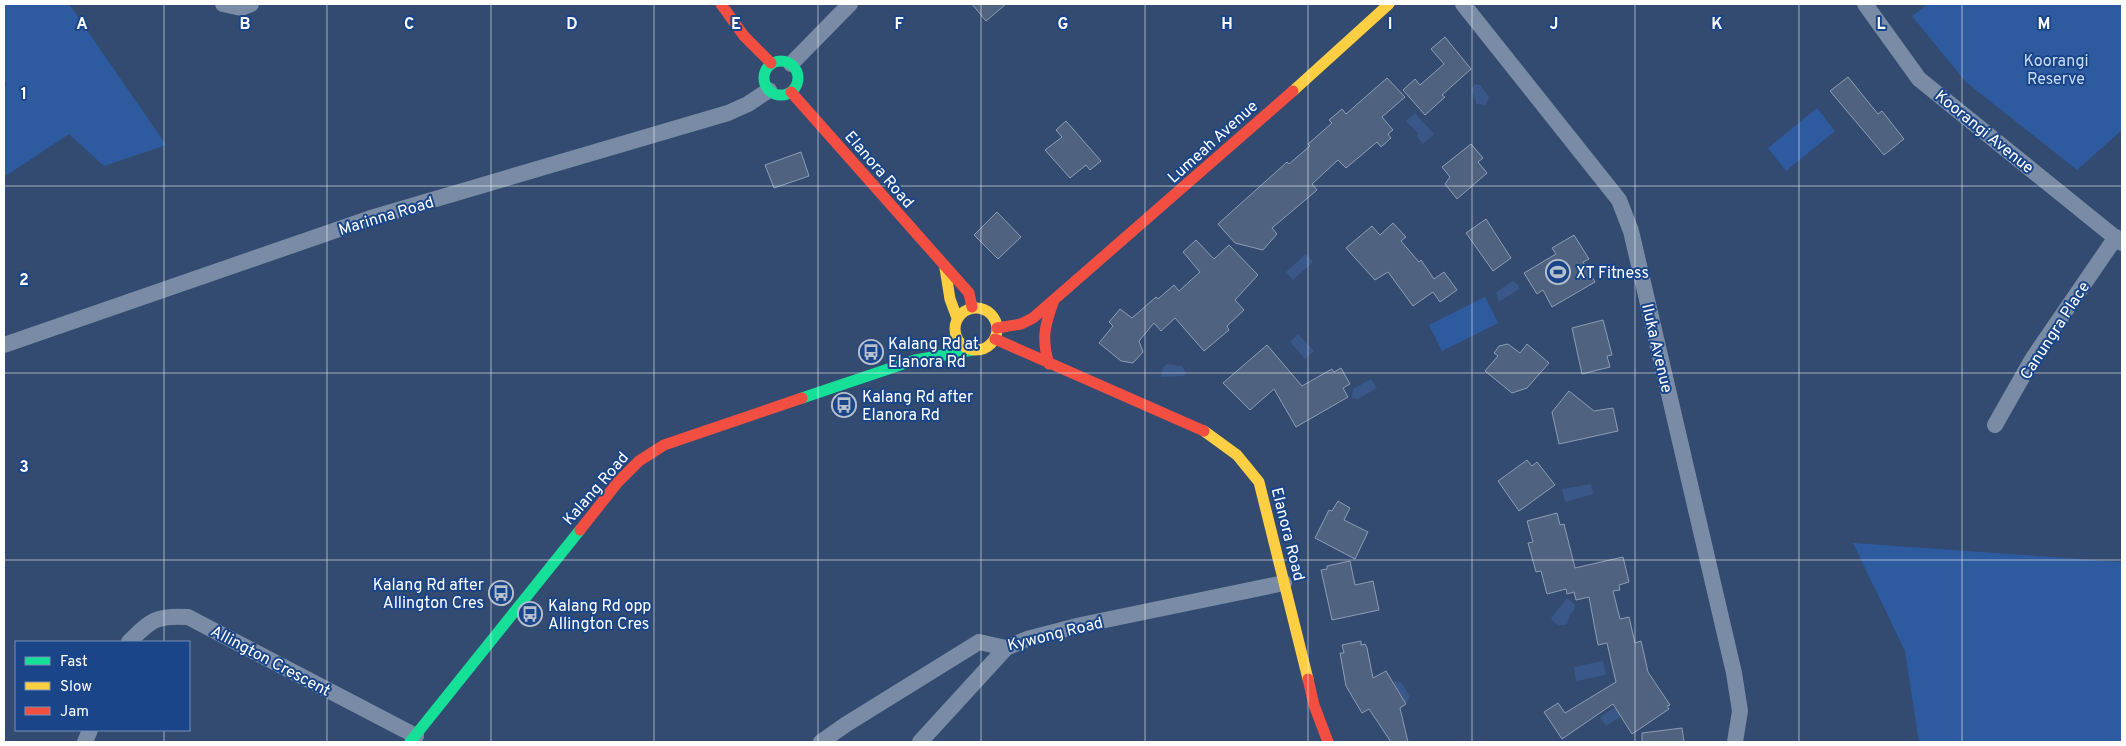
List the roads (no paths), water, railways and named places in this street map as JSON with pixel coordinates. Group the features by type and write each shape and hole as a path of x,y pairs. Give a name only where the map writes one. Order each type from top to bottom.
{"street":[{"path":"223,4 241,8 251,4"},
{"path":"721,4 744,36 771,62"},
{"path":"791,64 850,4"},
{"name":"Lumeah Avenue","path":"1054,300 1246,133 1389,4"},
{"name":"Iluka Avenue","path":"1463,4 1618,200 1631,231 1734,673 1740,710 1735,742"},
{"name":"Koorangi Avenue","path":"1865,4 1919,79 2119,240"},
{"path":"784,60 791,64 797,77 797,84 791,92 780,96 769,90 766,86 764,73 771,62 784,60"},
{"name":"Marinna Road","path":"4,345 371,218 728,113 748,104 769,90"},
{"name":"Elanora Road","path":"791,92 969,293 972,307"},
{"name":"Canungra Place","path":"1996,425 2033,358 2119,240"},
{"path":"945,268 950,299 957,318"},
{"path":"996,333 995,319 989,312 972,307 966,309 957,318 947,340 973,350 986,348 996,333 1033,318 1054,300"},
{"path":"1049,364 1042,342 1043,329 1054,300"},
{"name":"Elanora Road","path":"996,333 1049,364 1192,424 1221,441 1243,459 1259,482 1314,705 1328,742"},
{"name":"Kalang Road","path":"915,360 947,340"},
{"name":"Kalang Road","path":"413,739 618,482 639,461 664,444 915,360 973,350"},
{"name":"Kywong Road","path":"820,742 979,642 1006,648 1027,639 1081,625 1284,583"},
{"name":"Allington Crescent","path":"130,641 146,624 165,615 188,616 413,739"},
{"path":"920,742 1006,648"}],"place":[{"name":"XT Fitness","path":"1558,272"},
{"name":"Kalang Rd at Elanora Rd","path":"871,352"},
{"name":"Kalang Rd after Elanora Rd","path":"844,405"},
{"name":"Kalang Rd after Allington Cres","path":"501,593"},
{"name":"Kalang Rd opp Allington Cres","path":"530,614"}],"park label":[{"name":"Koorangi Reserve","path":"2056,69"}]}
